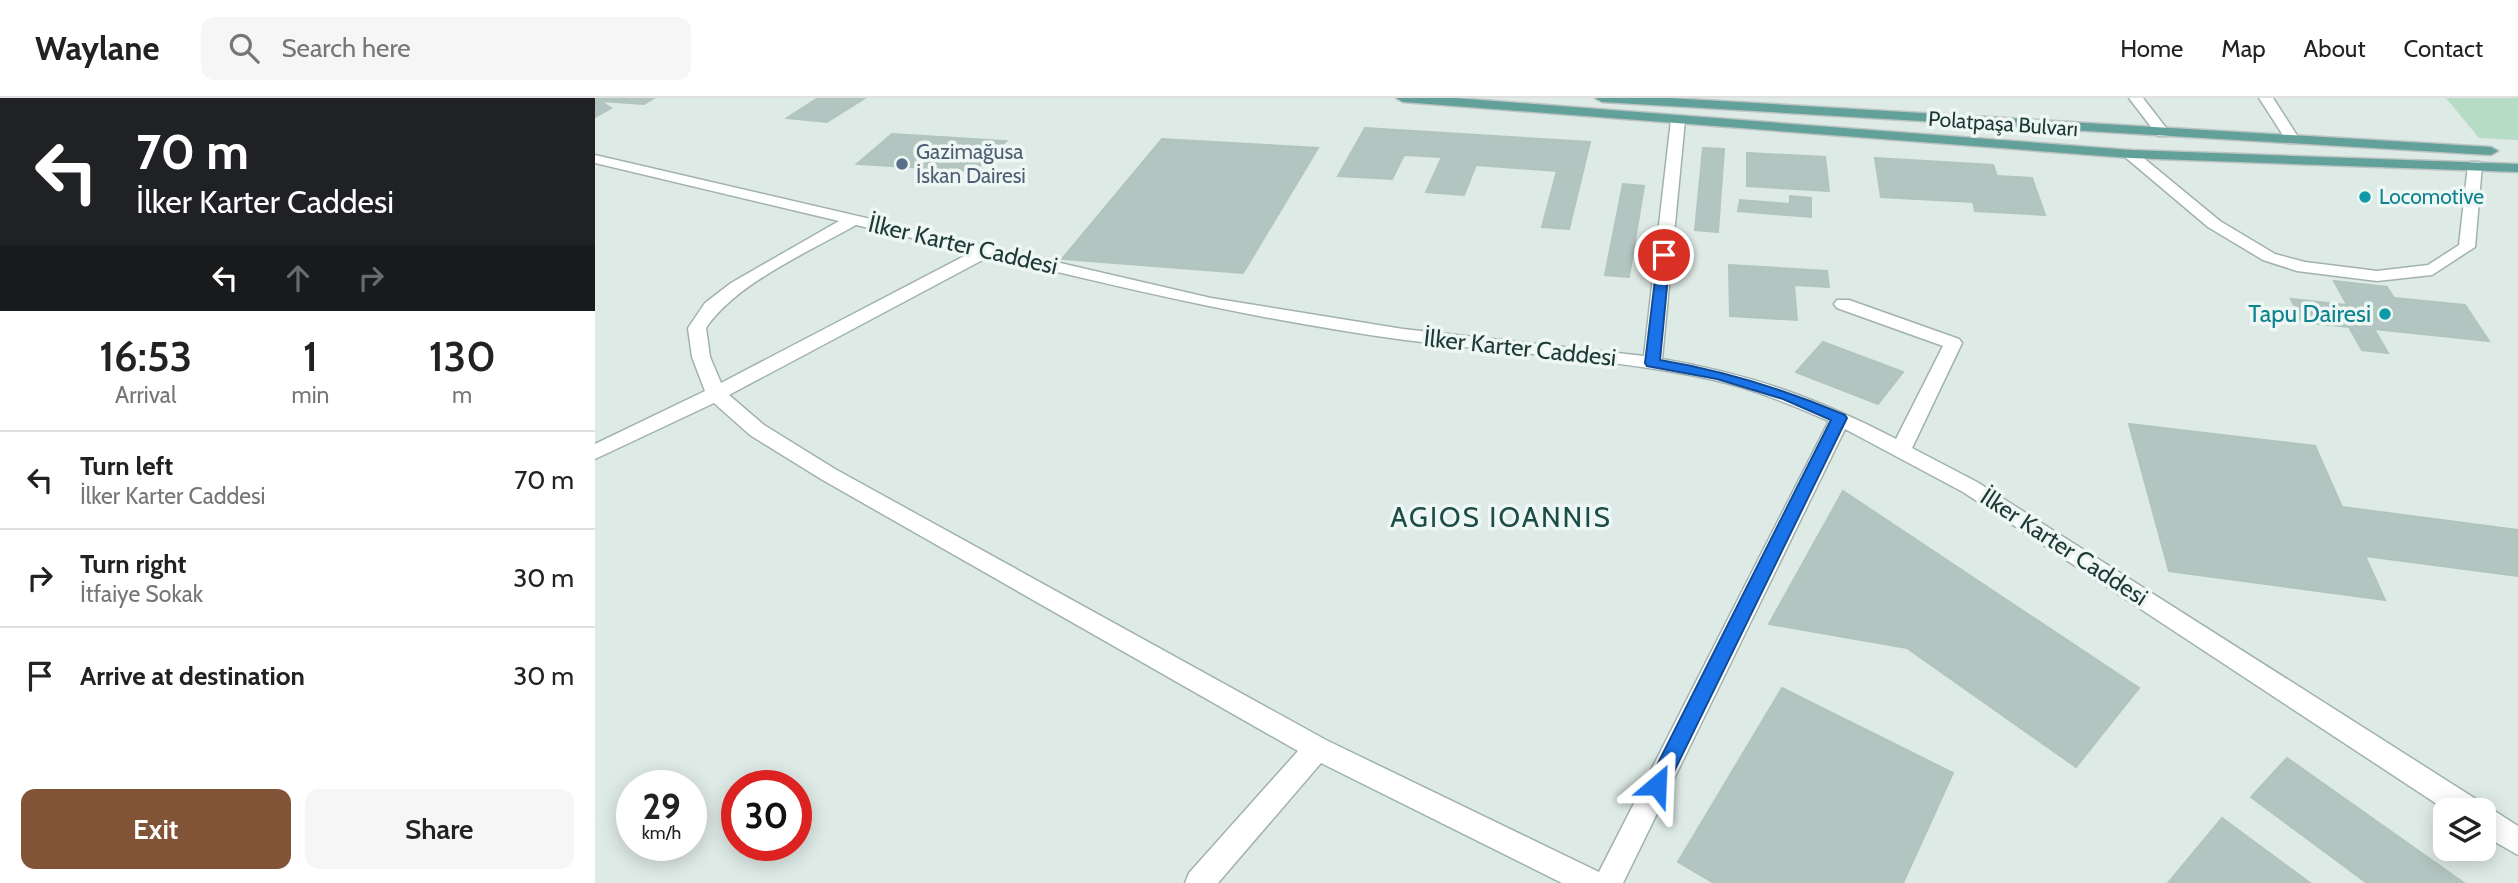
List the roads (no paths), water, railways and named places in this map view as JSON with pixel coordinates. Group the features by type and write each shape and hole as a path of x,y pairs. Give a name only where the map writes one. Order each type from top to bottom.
{"main road":[{"name":"Polatpaşa Bulvarı","path":"1403,98 2130,154 2518,167"},
{"name":"Polatpaşa Bulvarı","path":"1602,98 2507,152"},
{"path":"2462,150 2475,165"}],"street":[{"path":"2136,98 2163,133"},
{"path":"2266,98 2293,140"},
{"path":"1652,363 1678,120"},
{"path":"2130,154 2214,224 2269,257 2303,267 2377,276 2432,270 2467,247 2475,165"},
{"name":"İlker Karter Caddesi","path":"595,159 854,219 985,253 1211,303 1403,334 1652,363 1719,375 1788,396 1840,418 1970,487 2450,798"},
{"path":"854,219 737,287 711,307 697,328 701,357 716,394 757,430 828,474 1317,748 1593,883"},
{"path":"595,452 716,394 985,253"},
{"path":"1843,304 1954,343 1901,450"},
{"path":"1608,883 1840,418"},
{"path":"1199,883 1317,748"},
{"path":"2496,828 2518,842"}],"place":[{"name":"Gazimağusa İskan Dairesi","path":"902,164"},
{"name":"Locomotive","path":"2365,197"},
{"name":"Tapu Dairesi","path":"2385,314"}],"district":[{"name":"AGIOS IOANNIS","path":"1501,517"}]}
